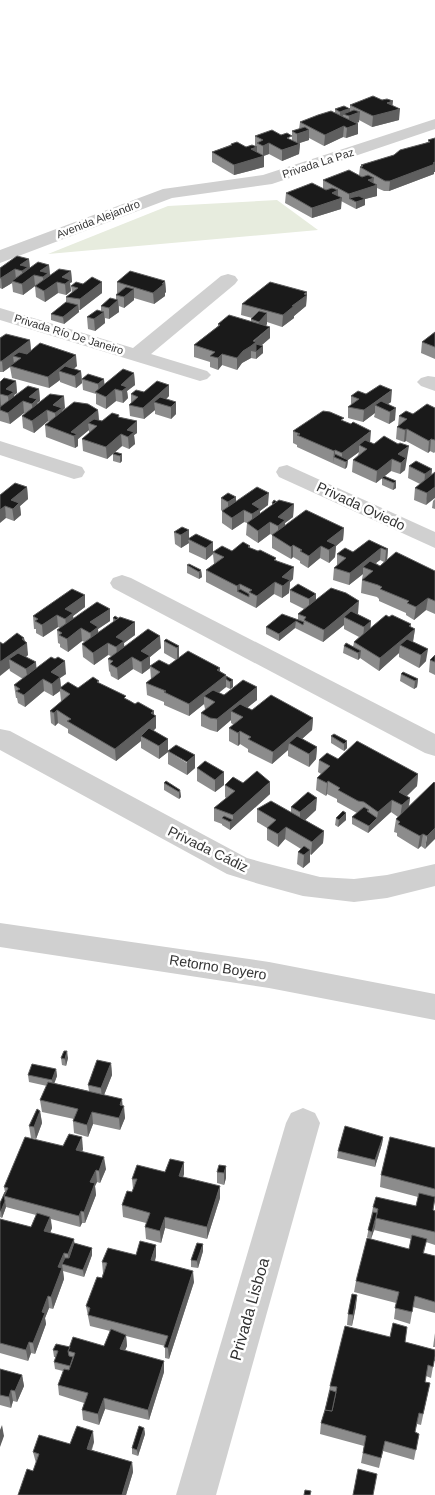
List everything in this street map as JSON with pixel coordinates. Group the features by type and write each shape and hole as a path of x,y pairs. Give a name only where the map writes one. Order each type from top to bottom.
{"street":[{"name":"Privada La Paz","path":"197,190 266,180 435,124"},
{"name":"Avenida Alejandro","path":"0,257 169,193 197,190"},
{"name":"Privada Río De Janeiro","path":"137,355 228,280"},
{"name":"Privada Río De Janeiro","path":"0,314 200,375"},
{"path":"0,448 74,472"},
{"name":"Privada Oviedo","path":"286,472 435,541"},
{"path":"122,583 435,746"},
{"name":"Privada Cádiz","path":"0,738 237,866 272,878 322,889 370,889 435,875"},
{"name":"Retorno Boyero","path":"0,935 269,975 435,1007"},
{"name":"Privada Lisboa","path":"196,1495 302,1123"}],"shaded area":[{"path":"277,200 318,230 48,254 168,206"}],"building":[{"path":"373,96 382,100 393,101 387,103 400,109 373,116 350,105"},
{"path":"344,106 350,109 340,112 335,109"},
{"path":"354,110 360,112 349,116 343,114"},
{"path":"331,111 358,124 347,128 344,126 325,135 300,122 318,115"},
{"path":"305,127 309,130 297,134 292,131"},
{"path":"272,130 281,135 287,133 292,136 287,138 300,144 282,150 269,143 263,146 257,143 263,140 255,136"},
{"path":"435,138 435,162 433,163 435,164 390,181 385,181 360,167 363,166 361,165 394,155 400,150 430,142 428,140"},
{"path":"237,142 246,147 252,145 257,147 251,149 264,156 234,165 212,152"},
{"path":"349,170 362,177 368,175 374,178 368,180 377,185 349,194 323,180"},
{"path":"312,183 326,190 332,188 338,190 332,193 342,198 312,208 286,193"},
{"path":"359,196 365,199 356,202 349,198"},
{"path":"17,256 29,259 20,265 28,267 22,271 15,269 0,278 0,268"},
{"path":"38,262 49,265 40,271 48,273 43,277 34,275 22,284 12,281"},
{"path":"59,269 71,271 62,277 70,280 65,284 57,282 44,291 35,286"},
{"path":"130,271 165,281 162,284 164,284 153,293 117,282"},
{"path":"92,277 102,282 80,299 66,297 78,288 71,286 76,282 83,284"},
{"path":"270,282 307,292 304,294 307,295 283,315 242,304"},
{"path":"126,287 134,289 124,297 116,295"},
{"path":"110,298 118,300 109,308 101,306"},
{"path":"66,302 78,305 63,317 51,314"},
{"path":"97,310 104,312 94,319 87,317"},
{"path":"259,311 267,313 259,322 251,319"},
{"path":"229,315 270,327 237,358 222,354 218,358 210,356 215,352 194,345 220,325 218,324"},
{"path":"435,332 435,347 422,342"},
{"path":"6,334 30,340 0,361 0,338"},
{"path":"40,343 76,355 48,377 10,366 21,358 13,356 19,352 27,354"},
{"path":"256,344 263,346 256,352"},
{"path":"65,366 81,371 75,376 59,371"},
{"path":"123,369 134,373 121,385 127,387 122,391 115,389 106,397 95,392"},
{"path":"88,374 104,379 98,384 82,379"},
{"path":"4,378 16,381 6,389 14,392 8,396 0,394 0,382"},
{"path":"157,381 169,385 143,408 129,405 138,397 131,394 136,390 144,392"},
{"path":"380,385 392,390 364,410 348,407 359,399 351,396 358,391 366,394"},
{"path":"28,386 39,389 29,397 37,399 32,404 23,401 8,413 0,410 0,407"},
{"path":"50,394 64,396 53,405 62,408 55,413 47,410 32,421 22,416"},
{"path":"160,397 176,402 171,407 154,402"},
{"path":"381,401 396,408 390,412 375,405"},
{"path":"74,402 88,404 98,410 71,432 77,434 74,436 45,425"},
{"path":"427,404 435,408 435,440 431,439 429,441 407,429 397,427 407,419 399,416 406,411 413,414"},
{"path":"323,411 330,412 344,418 341,420 351,424 353,422 371,431 342,453 297,435 300,434 293,431"},
{"path":"112,413 119,415 118,417 137,421 127,430 134,432 128,437 121,434 106,447 82,439 97,426 88,423 94,419 102,421"},
{"path":"384,436 398,444 409,446 398,454 406,458 401,463 392,459 377,471 353,460 367,449 359,445 365,440 374,444"},
{"path":"115,452 122,454 120,456 113,454"},
{"path":"335,454 348,460 346,462 334,457"},
{"path":"416,461 432,469 425,474 409,466"},
{"path":"435,472 435,487 427,493 415,488"},
{"path":"384,476 396,481 394,483 382,478"},
{"path":"15,483 27,487 11,500 19,503 13,509 5,506 0,510 0,495"},
{"path":"257,487 269,493 252,504 260,509 252,514 244,510 232,518 222,511"},
{"path":"228,493 236,497 228,502 221,498"},
{"path":"279,500 294,504 278,517 285,520 278,526 270,522 258,531 247,523"},
{"path":"306,510 344,528 327,541 336,545 329,550 321,546 309,556 300,551 302,550 293,545 291,547 272,535"},
{"path":"182,527 189,530 181,535 174,532"},
{"path":"196,534 213,542 206,548 188,539"},
{"path":"369,540 388,549 381,548 350,573 334,568 346,558 337,554 345,548 353,552"},
{"path":"243,542 250,546 248,547 260,550 276,558 274,560 294,567 282,577 290,580 283,586 275,582 257,596 249,592 252,590 240,584 237,586 206,570 224,557 213,552 222,546 232,551"},
{"path":"396,552 435,571 435,601 428,598 416,607 407,603 409,601 380,589 382,587 378,585 362,580 373,571 363,567 370,561 380,566"},
{"path":"189,564 201,570 199,572 187,565"},
{"path":"298,584 316,594 309,599 290,590"},
{"path":"331,588 346,593 359,601 324,630 304,620 306,617 298,614"},
{"path":"72,589 85,595 65,609 73,613 65,619 57,615 42,625 35,621 38,619 33,616"},
{"path":"240,589 249,594 249,597 237,591"},
{"path":"97,602 110,609 90,622 98,627 90,633 81,628 67,639 59,635 62,633 57,630"},
{"path":"351,611 371,621 364,627 344,617"},
{"path":"282,614 304,622 303,625 296,621 279,634 266,627"},
{"path":"386,615 389,617 392,615 411,624 409,626 415,629 380,658 354,642"},
{"path":"120,617 135,622 116,637 124,641 116,647 108,643 93,653 82,644"},
{"path":"148,629 160,636 141,651 150,656 141,662 132,657 117,668 110,664 113,661 108,659"},
{"path":"17,633 27,643 0,662 0,642 3,644"},
{"path":"166,639 179,646 177,648 164,641"},
{"path":"407,639 428,649 421,655 400,645"},
{"path":"346,643 361,651 358,653 344,646"},
{"path":"188,651 220,668 217,670 226,675 189,704 164,692 166,691 146,683 160,672 150,666 159,660 169,665"},
{"path":"18,653 36,662 26,669 9,659"},
{"path":"435,655 435,662 430,660"},
{"path":"51,657 55,659 58,657 65,661 51,672 60,677 52,684 43,679 24,695 16,691 20,689 14,685"},
{"path":"403,672 418,679 415,681 401,674"},
{"path":"226,676 233,680 230,682 226,679"},
{"path":"93,677 99,681 97,682 126,696 124,698 135,704 138,702 154,711 151,713 156,716 115,749 67,721 71,719 57,710 54,713 50,711 70,694 60,688 68,682 78,688"},
{"path":"243,680 257,687 217,719 210,718 201,713 215,702 204,696 213,690 224,695"},
{"path":"271,695 313,718 273,752 248,739 251,737 240,731 238,733 229,728 243,717 231,711 240,704 252,710"},
{"path":"149,728 168,739 159,746 141,736"},
{"path":"334,734 347,741 344,744 331,736"},
{"path":"297,736 317,747 309,754 289,743"},
{"path":"357,741 418,774 399,792 410,798 402,805 392,800 378,812 364,802 358,801 338,790 340,788 328,781 327,783 317,778 330,766 319,760 327,753 338,759"},
{"path":"176,745 195,755 187,762 168,751"},
{"path":"205,761 224,772 215,780 197,768"},
{"path":"257,771 270,782 233,815 214,808 235,791 225,785 233,777 243,783"},
{"path":"166,781 180,790 179,792 164,783"},
{"path":"434,782 435,828 427,836 423,834 420,836 398,824 400,822 396,819"},
{"path":"308,792 317,798 300,812 291,807"},
{"path":"271,801 324,831 312,842 286,827 278,834 267,828 276,820 257,809"},
{"path":"364,807 377,818 369,826 352,817"},
{"path":"343,811 346,813 339,820 336,818"},
{"path":"224,816 233,820 230,822 222,818"},
{"path":"304,846 310,850 304,855 298,852"},
{"path":"64,1051 67,1051 65,1059 61,1058"},
{"path":"97,1060 111,1063 101,1088 88,1085"},
{"path":"32,1064 56,1069 52,1080 28,1075"},
{"path":"48,1082 122,1099 120,1105 124,1106 119,1118 92,1112 87,1125 73,1121 78,1109 40,1100"},
{"path":"37,1109 40,1111 34,1127 29,1126"},
{"path":"345,1126 383,1137 375,1160 338,1151"},
{"path":"69,1134 82,1137 76,1150 104,1157 99,1171 96,1170 90,1182 95,1183 84,1212 81,1211 79,1216 4,1196 8,1188 4,1187 25,1137 63,1146"},
{"path":"390,1137 435,1148 435,1189 381,1175"},
{"path":"170,1159 184,1162 179,1176 220,1186 207,1227 165,1217 160,1231 145,1227 150,1213 122,1205 127,1191 132,1192 137,1179 132,1179 137,1165 165,1172"},
{"path":"219,1165 226,1166 224,1173 217,1172"},
{"path":"5,1192 5,1201 0,1211 0,1203"},
{"path":"419,1193 435,1197 433,1210 435,1211 435,1232 376,1218 378,1209 373,1207 376,1197 416,1206"},
{"path":"373,1212 377,1213 372,1232 368,1230"},
{"path":"37,1213 50,1217 44,1231 74,1239 68,1254 64,1253 58,1267 62,1268 51,1297 48,1296 42,1312 45,1313 33,1343 29,1342 26,1350 0,1343 0,1219 31,1227"},
{"path":"412,1235 427,1239 423,1253 435,1256 435,1302 415,1296 412,1312 395,1308 399,1292 356,1281 367,1238 409,1249"},
{"path":"140,1241 156,1245 151,1260 193,1271 168,1348 164,1347 168,1336 88,1315 90,1308 86,1306 97,1277 102,1278 107,1263 102,1262 108,1248 136,1255"},
{"path":"74,1243 92,1248 83,1270 62,1264 65,1258 69,1258"},
{"path":"197,1243 203,1244 197,1261 191,1260"},
{"path":"352,1294 357,1295 353,1315 348,1314"},
{"path":"393,1323 407,1327 405,1342 435,1350 435,1356 433,1367 428,1365 425,1382 430,1383 423,1414 419,1413 417,1422 415,1432 419,1434 416,1450 385,1441 381,1458 363,1453 366,1436 321,1423 325,1410 332,1411 337,1387 330,1386 345,1326 390,1337"},
{"path":"111,1329 126,1335 120,1349 164,1361 148,1410 104,1398 98,1414 82,1410 88,1393 58,1385 64,1369 69,1370 75,1353 68,1351 73,1337 104,1346"},
{"path":"56,1344 70,1347 68,1351 69,1356 73,1357 70,1366 54,1362 58,1351 53,1350"},
{"path":"0,1369 22,1375 15,1391 11,1390 9,1397 0,1395"},
{"path":"330,1390 336,1392 332,1411 325,1410"},
{"path":"77,1426 93,1431 87,1449 132,1462 122,1495 18,1495 27,1469 33,1471 39,1454 33,1452 39,1435 70,1444"},
{"path":"139,1426 144,1428 137,1450 132,1448"},
{"path":"358,1469 377,1474 373,1495 353,1495"},
{"path":"305,1490 311,1491 310,1495 304,1495"}]}
